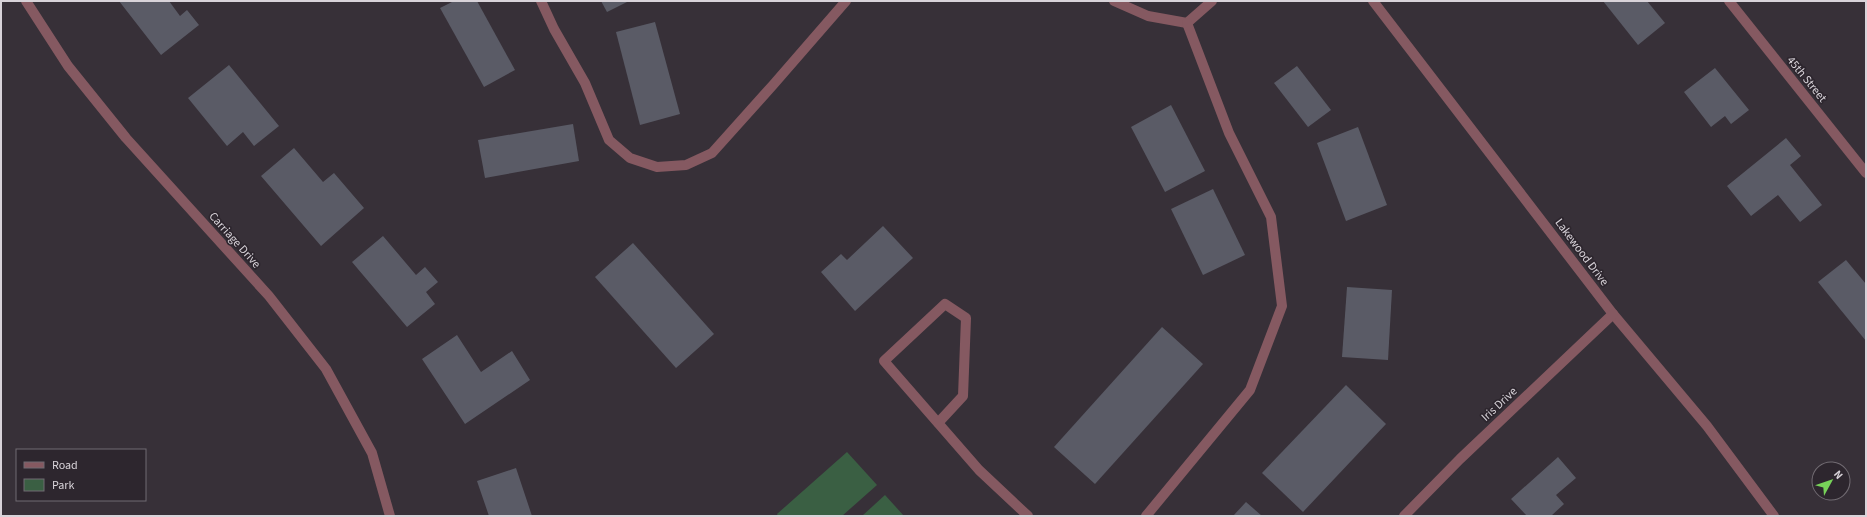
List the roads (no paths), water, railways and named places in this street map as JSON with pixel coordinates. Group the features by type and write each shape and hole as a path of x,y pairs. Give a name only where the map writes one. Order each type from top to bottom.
{"street":[{"name":"Carriage Drive","path":"26,1 68,66 126,138 269,296 326,369 372,453 390,516"},
{"path":"541,1 554,29 585,83 609,140 630,158 657,167 686,166 712,153 846,1"},
{"path":"1114,1 1148,16 1187,23"},
{"path":"1187,23 1212,1"},
{"name":"Lakewood Drive","path":"1373,1 1613,314 1702,421 1774,516"},
{"name":"45th Street","path":"1729,1 1866,173"},
{"path":"1146,516 1250,390 1282,306 1271,217 1229,133 1187,23"},
{"path":"938,423 963,396 966,318 945,304 884,361 938,423 979,470 1028,516"},
{"name":"Iris Drive","path":"1404,516 1460,459 1613,314"}]}
